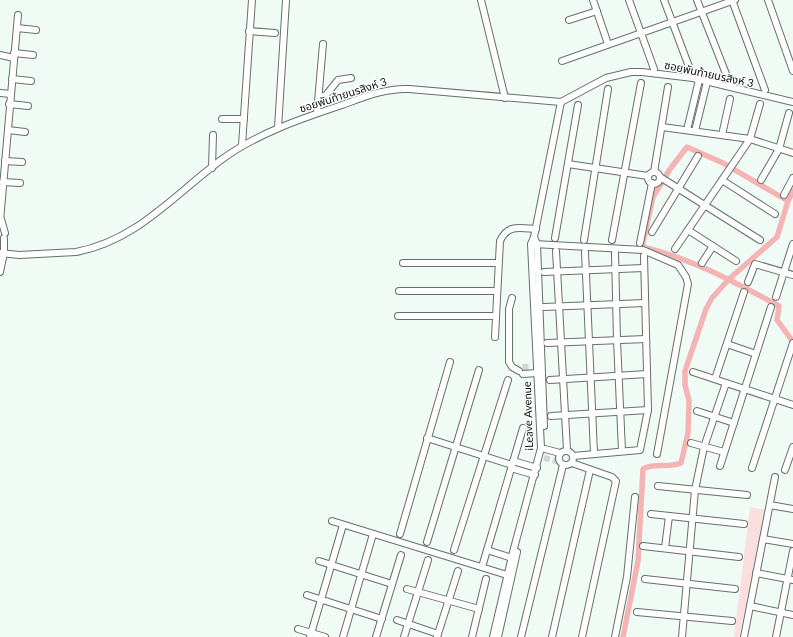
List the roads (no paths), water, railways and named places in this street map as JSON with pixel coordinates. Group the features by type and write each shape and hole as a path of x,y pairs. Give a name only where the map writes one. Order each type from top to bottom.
{"street":[{"path":"242,146 252,0"},
{"path":"278,128 286,0"},
{"path":"481,0 505,98"},
{"path":"593,0 608,44"},
{"path":"629,0 654,69"},
{"path":"664,0 690,72"},
{"path":"698,0 730,84"},
{"path":"562,61 733,0 765,90"},
{"path":"768,0 793,71"},
{"path":"569,20 597,11"},
{"path":"0,272 4,235 0,220 3,182 2,169 5,160 18,15"},
{"path":"17,28 36,30"},
{"path":"249,31 275,33"},
{"path":"317,113 323,44"},
{"path":"0,55 33,55"},
{"name":"ซอยพันท้ายนรสิงห์ 3","path":"2,253 19,255 76,252 122,236 153,217 212,168 242,146 278,128 379,92 397,89 561,102 597,81 631,72 665,74 699,80 793,102"},
{"path":"319,98 326,95 338,80 351,78"},
{"path":"12,79 31,81"},
{"path":"687,130 699,80"},
{"path":"695,131 707,82"},
{"path":"612,240 641,83"},
{"path":"568,164 648,176 654,172 668,87"},
{"path":"584,240 608,89"},
{"path":"0,93 11,94"},
{"path":"722,135 730,99"},
{"path":"561,102 536,229 530,244 643,250 678,265 686,276 688,284 657,454"},
{"path":"9,104 28,106"},
{"path":"675,249 750,139 760,104"},
{"path":"555,238 578,105"},
{"path":"760,180 779,149 789,113"},
{"path":"222,119 244,119"},
{"path":"662,127 750,139 793,154"},
{"path":"0,131 25,132"},
{"path":"212,168 213,135"},
{"path":"652,232 698,156"},
{"path":"5,160 22,162"},
{"path":"654,172 658,172 660,178 760,240"},
{"path":"640,243 652,183 648,176"},
{"path":"652,183 658,183 660,178"},
{"path":"784,195 793,178"},
{"path":"722,180 775,214"},
{"path":"3,182 20,183"},
{"path":"495,337 500,241 503,234 513,227 536,229"},
{"path":"688,230 736,261"},
{"name":"iLeave Avenue","path":"498,637 517,551 545,449 537,244 534,237"},
{"name":"iLeave Avenue","path":"493,637 507,575 542,448 530,244"},
{"path":"776,297 793,244"},
{"path":"702,263 712,246"},
{"path":"556,251 561,380 564,415 563,452 559,460 563,465"},
{"path":"585,252 591,414 594,453"},
{"path":"616,253 618,376 622,451"},
{"path":"563,465 568,465 573,459 594,453 640,450 648,410 644,256"},
{"path":"403,263 498,263"},
{"path":"748,282 755,264 793,275"},
{"path":"544,272 644,268"},
{"path":"399,291 497,291"},
{"path":"715,379 744,292"},
{"path":"512,298 509,309 509,362 512,367 521,372 537,370"},
{"path":"544,307 645,303"},
{"path":"720,466 771,307"},
{"path":"398,316 496,316"},
{"path":"547,343 646,339"},
{"path":"752,468 793,342"},
{"path":"727,344 756,354"},
{"path":"400,534 450,362"},
{"path":"529,367 537,370"},
{"path":"427,542 479,370"},
{"path":"693,372 793,405"},
{"path":"550,380 647,374"},
{"path":"454,550 508,380"},
{"path":"682,637 695,490 704,447 726,383"},
{"path":"551,416 648,410"},
{"path":"697,411 734,423"},
{"path":"482,567 523,428"},
{"path":"427,438 512,465 535,475"},
{"path":"691,443 724,452"},
{"path":"785,470 793,447"},
{"path":"545,449 571,452 573,459 590,470 612,477 616,481 582,637"},
{"path":"512,465 537,468"},
{"path":"521,637 563,465"},
{"path":"552,637 590,470"},
{"path":"744,637 775,477"},
{"path":"658,486 747,495"},
{"path":"615,637 627,577 635,497"},
{"path":"770,504 793,509"},
{"path":"651,514 744,524"},
{"path":"665,548 669,516"},
{"path":"332,521 507,575"},
{"path":"311,635 344,524"},
{"path":"343,637 373,534"},
{"path":"763,539 793,544"},
{"path":"643,546 740,557"},
{"path":"487,550 512,558"},
{"path":"776,637 790,579 793,551"},
{"path":"376,637 401,555"},
{"path":"404,637 428,560"},
{"path":"319,561 392,584"},
{"path":"397,620 438,636 458,571"},
{"path":"756,573 790,579"},
{"path":"472,637 486,579"},
{"path":"645,579 735,589"},
{"path":"407,589 449,602 479,609"},
{"path":"307,596 382,619"},
{"path":"750,606 793,615"},
{"path":"637,612 732,621"},
{"path":"298,629 311,635 325,637"}],"waterway":[{"path":"788,201 723,163 687,147 670,169 653,197 642,247 696,264 779,306 777,320 793,342"},
{"path":"623,637 638,561 643,469 651,466 681,463 688,433 689,401 685,385 685,371 706,309 712,298 729,279 777,237 788,201 793,191"}],"tunnel":[{"path":"522,373 519,371 522,367 529,367"},
{"path":"544,458 560,462"}]}
